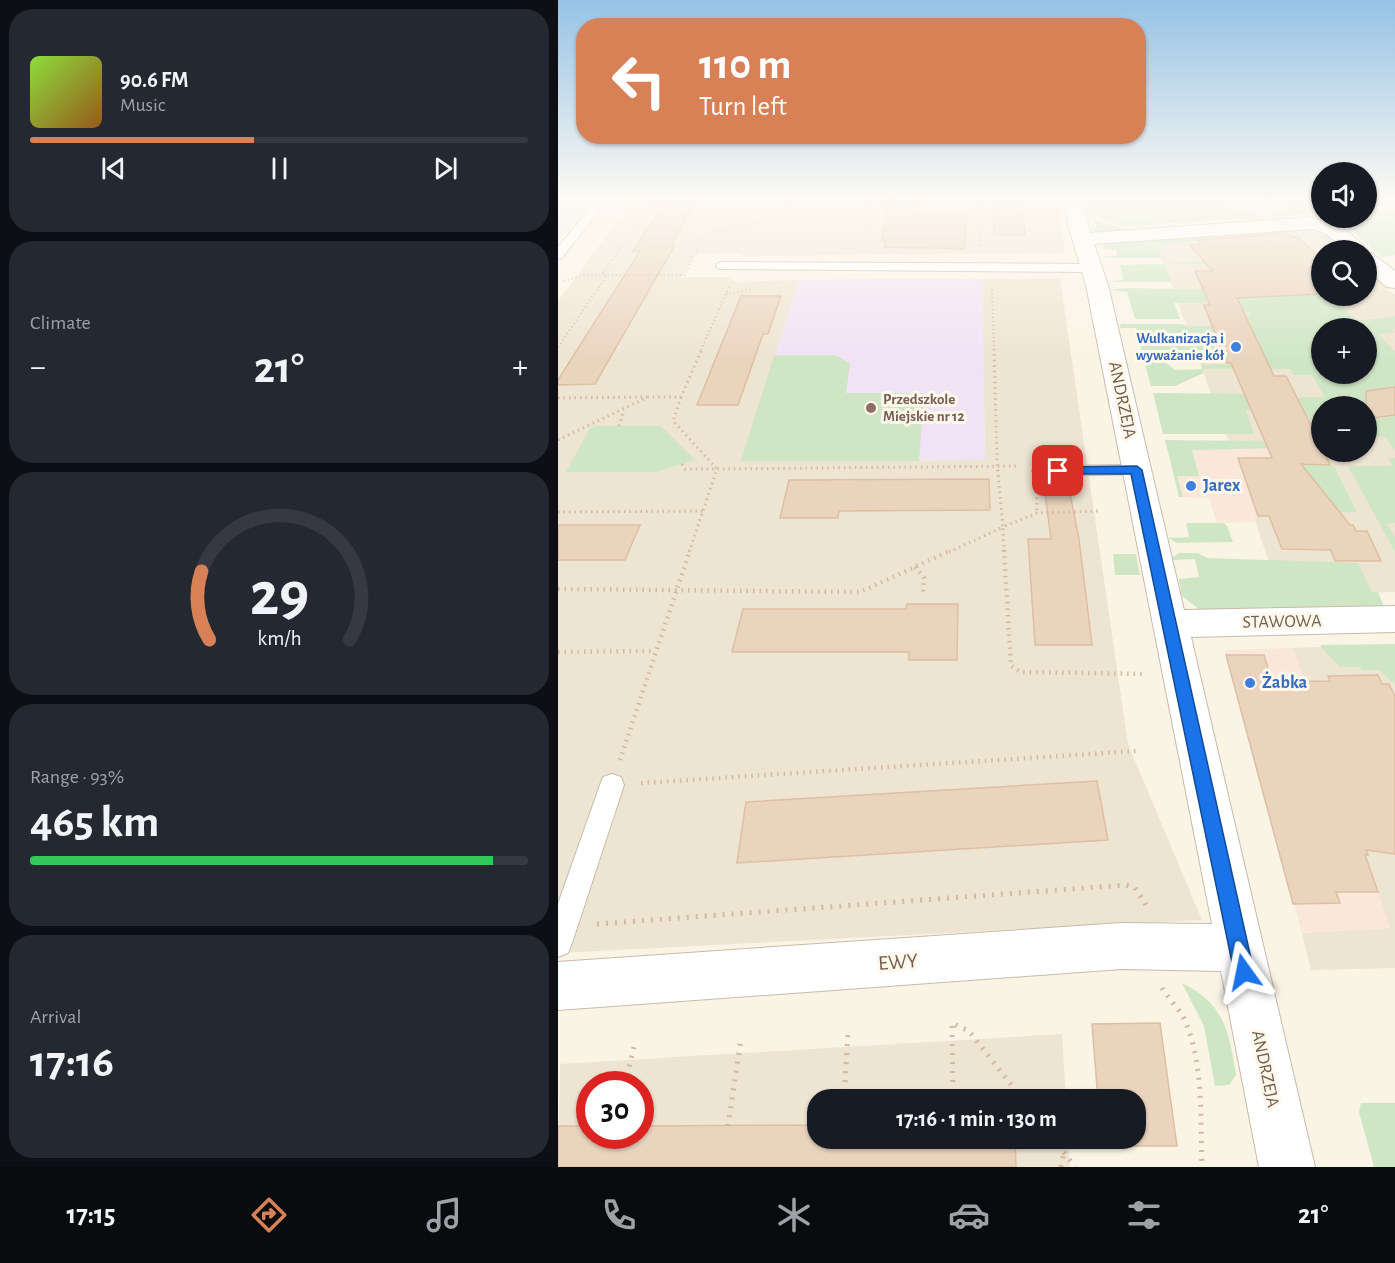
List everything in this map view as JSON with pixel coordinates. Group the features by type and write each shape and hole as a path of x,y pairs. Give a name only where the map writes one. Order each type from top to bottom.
{"street":[{"name":"ANDRZEJA","path":"1087,251 1137,470 1287,1167"},
{"path":"1377,267 1395,282"},
{"name":"STAWOWA","path":"1169,624 1395,620"},
{"name":"EWY","path":"558,986 1121,946 1239,948"}],"lane":[{"path":"722,266 1092,268"},
{"path":"1040,471 1137,470"},
{"path":"558,943 612,785"}],"path":[{"path":"564,281 585,275 607,275 603,273 618,251"},
{"path":"992,286 997,462 1011,666 1021,672 1148,674"},
{"path":"717,470 673,421 681,397 726,295"},
{"path":"558,440 648,397"},
{"path":"558,398 681,397"},
{"path":"619,426 624,409"},
{"path":"682,464 685,469 717,470 1033,466 1040,471"},
{"path":"717,470 612,785 1137,751"},
{"path":"558,512 704,511"},
{"path":"558,589 860,592 1037,513 1098,511"},
{"path":"915,567 924,578 923,595"},
{"path":"558,652 655,651"},
{"path":"588,924 1126,885 1139,892 1147,909"},
{"path":"1160,984 1183,1017 1190,1033 1195,1067 1202,1167"},
{"path":"954,1089 952,1023 969,1031 1014,1089"},
{"path":"845,1089 848,1031"},
{"path":"728,1126 741,1038"},
{"path":"628,1071 634,1047"},
{"path":"1062,1149 1075,1167"},
{"path":"1061,1167 1064,1152"}],"shaded area":[{"path":"595,251 1065,251 741,256 744,253 695,254 682,277 730,277 736,282 799,280 742,461 985,460 982,279 1060,279 1128,744 1202,920 558,953 558,301"},
{"path":"1159,251 1311,251 1311,306 1377,306 1377,279 1395,295 1395,592 1280,595 1226,434"},
{"name":"Przedszkole Miejskie nr 12","path":"982,279 985,460 741,461 799,280"},
{"path":"1285,448 1270,517 1254,517 1256,522 1217,523 1209,498 1183,497 1177,476 1198,475 1192,450"},
{"path":"1395,644 1395,968 1311,970 1302,933 1389,928 1293,648"},
{"path":"1293,648 1390,928 1302,933 1225,650"},
{"path":"1062,1034 1065,1089 807,1089 807,1149 1069,1149 1070,1167 558,1167 560,1064"}],"green space":[{"path":"1116,251 1160,251 1162,258 1107,258 1103,256 1117,256"},
{"path":"1235,251 1280,251 1282,255 1311,253 1311,306 1342,306 1354,318 1311,318 1311,375 1293,375 1290,369 1203,369 1204,373 1175,386 1151,386 1144,362 1165,362 1175,370 1202,369 1201,365 1269,364 1256,336 1228,333 1214,337 1220,354 1142,354 1136,328 1119,328 1121,324 1252,326 1247,316 1251,313 1211,299 1200,303 1174,303 1180,319 1135,319 1127,292 1110,290 1126,288 1240,290 1227,264 1165,264 1235,258"},
{"path":"1377,251 1395,251 1395,255 1382,257"},
{"path":"1165,264 1171,282 1108,282 1123,280 1120,265 1105,265"},
{"path":"1395,316 1395,328 1392,329 1395,332 1378,334 1395,352 1395,386 1366,390 1370,396 1324,396 1317,384 1377,384 1377,318"},
{"path":"774,355 836,355 850,364 846,393 924,393 919,461 741,461"},
{"path":"1153,393 1275,394 1277,398 1311,397 1311,420 1304,411 1246,410 1254,434 1163,434"},
{"path":"1395,416 1395,450 1385,437 1377,437 1377,419"},
{"path":"595,426 661,426 695,460 656,472 566,472 590,428"},
{"path":"1311,439 1311,462 1325,462 1327,466 1334,466 1357,512 1316,513 1285,448 1192,450 1199,476 1177,476 1183,497 1179,497 1165,440 1262,441 1265,445 1297,444"},
{"path":"1389,458 1395,458 1395,523 1387,524 1395,537 1395,552 1348,466 1392,466"},
{"path":"1186,523 1224,523 1233,542 1177,543 1168,538 1189,537"},
{"path":"1179,553 1198,553 1207,558 1358,563 1372,592 1378,592 1384,607 1200,610 1182,596 1179,579 1199,577 1195,559 1173,560 1173,557"},
{"path":"1113,554 1136,554 1140,575 1115,575"},
{"path":"1395,644 1395,684 1379,670 1340,667 1321,647 1321,645"},
{"path":"1182,983 1208,1000 1222,1021 1231,1045 1236,1075 1229,1085 1215,1086 1204,1026"},
{"path":"1361,1103 1395,1103 1395,1167 1374,1167 1359,1112"}],"building":[{"path":"640,251 671,251 595,384 558,385 558,380"},
{"path":"1195,251 1311,251 1311,295 1237,298 1274,376 1286,376 1311,425 1311,462 1329,462 1330,465 1301,464 1350,525 1353,525 1356,531 1367,531 1381,561 1335,561 1331,550 1282,549 1269,516 1258,516 1238,458 1272,458 1231,363 1227,363 1204,305 1210,305 1195,271 1212,271"},
{"path":"741,296 781,296 768,334 763,334 738,405 697,405"},
{"path":"1395,387 1395,415 1377,417 1377,396 1366,396 1366,391"},
{"path":"1061,449 1064,464 1041,464 1039,453"},
{"path":"1043,478 1067,478 1079,539 1092,645 1035,645 1028,539 1051,539"},
{"path":"989,479 990,510 839,511 838,518 780,518 789,480"},
{"path":"558,525 640,525 625,560 558,560"},
{"path":"907,604 958,604 957,660 909,660 909,652 732,652 743,609 906,609"},
{"path":"1226,655 1264,655 1272,682 1330,681 1328,676 1378,675 1382,684 1389,684 1395,697 1395,854 1366,850 1368,855 1365,855 1378,892 1336,892 1340,903 1293,904"},
{"path":"1097,781 1108,840 737,863 746,802"},
{"path":"1160,1023 1177,1146 1146,1146 1146,1089 1097,1089 1092,1024"},
{"path":"807,1125 807,1149 1015,1149 1016,1167 558,1167 558,1126 576,1126 576,1149 654,1149 654,1126"}],"place":[{"name":"Wulkanizacja i wyważanie kół","path":"1236,347"},
{"name":"Przedszkole Miejskie nr 12","path":"871,408"},
{"name":"Jarex","path":"1191,486"},
{"name":"Żabka","path":"1250,683"}],"route":[{"path":"1058,471 1137,470 1244,972"}]}
